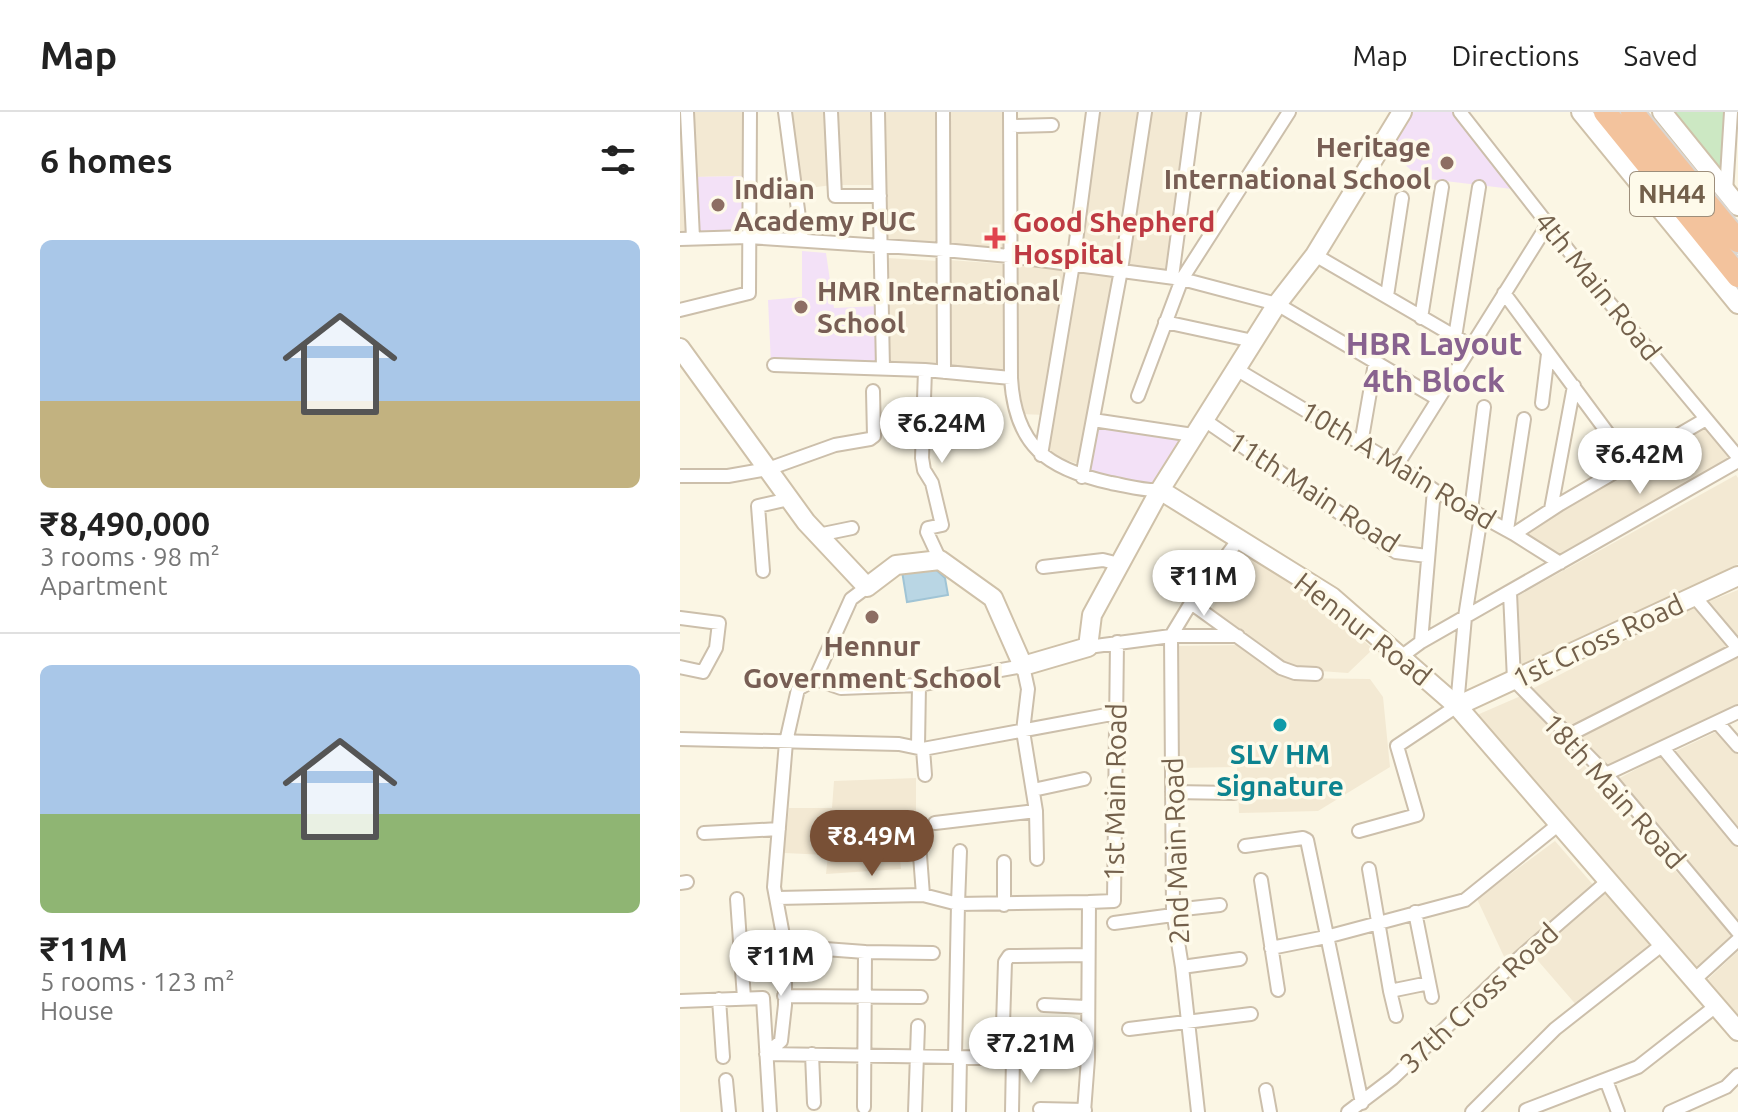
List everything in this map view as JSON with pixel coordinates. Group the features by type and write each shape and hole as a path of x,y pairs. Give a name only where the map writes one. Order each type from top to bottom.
{"highway":[{"name":"NH44","path":"1605,112 1738,276"},
{"name":"NH44","path":"1632,112 1738,241"}],"street":[{"path":"687,112 687,238 748,237 944,250 1177,278 1277,304 1438,399"},
{"path":"680,310 749,293 750,112"},
{"path":"785,112 802,240"},
{"path":"831,112 835,196 880,196"},
{"path":"878,112 883,369"},
{"path":"943,112 944,372"},
{"path":"1010,112 1011,378 1023,432 1041,455 1082,477 1160,490"},
{"path":"1041,455 1073,264 1093,112"},
{"path":"1082,477 1121,270 1145,112"},
{"path":"1138,396 1165,322 1177,278 1194,112"},
{"path":"1177,278 1289,112"},
{"path":"1088,647 1092,615 1160,490 1277,304 1315,255 1402,112"},
{"name":"4th Main Road","path":"1460,112 1738,459"},
{"path":"1581,112 1738,304"},
{"path":"1662,112 1732,199"},
{"path":"1731,112 1732,199"},
{"path":"1011,126 1052,125"},
{"path":"1421,318 1442,187"},
{"path":"1455,337 1479,187"},
{"path":"1387,296 1402,198"},
{"path":"1397,465 1548,224"},
{"path":"1315,255 1470,348"},
{"path":"1504,293 1630,463"},
{"path":"1165,322 1253,341"},
{"path":"1542,403 1548,354"},
{"path":"683,357 789,499 867,587"},
{"path":"1361,444 1375,363"},
{"path":"774,365 925,370 1011,378"},
{"name":"10th A Main Road","path":"1236,369 1560,563"},
{"path":"925,370 922,458 924,470 932,483 942,525 928,528 927,532 940,560 993,598 1023,666 1028,689 1023,731 1036,811 1037,859"},
{"path":"1551,509 1574,386"},
{"path":"680,476 728,476 768,469 874,436 873,391"},
{"path":"1359,831 1417,815 1397,746 1457,706 1484,407"},
{"name":"11th Main Road","path":"1203,419 1396,552 1427,556"},
{"path":"1510,532 1524,419"},
{"path":"1510,532 1706,419"},
{"path":"1093,420 1193,435"},
{"path":"1402,656 1421,642 1738,459"},
{"name":"Hennur Road","path":"1160,490 1332,597 1457,706 1738,1031"},
{"path":"1421,642 1434,490"},
{"path":"763,571 758,506 789,499"},
{"path":"818,535 852,528"},
{"path":"1171,636 1191,603 1239,539"},
{"path":"766,1054 781,1041 785,946 774,887 786,742 798,689 815,679 851,599 896,565 940,560"},
{"path":"1043,567 1103,560 1119,564"},
{"name":"1st Cross Road","path":"1457,706 1738,576"},
{"path":"1510,593 1514,680"},
{"path":"1567,736 1738,648 1694,596"},
{"path":"1191,603 1281,668 1289,672 1316,674"},
{"path":"680,618 719,623 716,648 703,672 680,667"},
{"path":"815,679 841,688 919,685 1023,666 1117,642 1171,636 1238,636"},
{"name":"2nd Main Road","path":"1171,636 1174,912 1198,1112"},
{"name":"1st Main Road","path":"1084,1111 1088,1059 1089,902 1114,901 1117,642"},
{"name":"18th Main Road","path":"1514,680 1606,774 1738,932"},
{"path":"919,685 920,748 925,775"},
{"path":"1606,774 1738,712"},
{"path":"680,739 920,748 1117,713"},
{"path":"1717,722 1738,746"},
{"path":"1663,748 1738,839"},
{"path":"1033,790 1084,779"},
{"path":"1172,792 1234,793"},
{"path":"935,823 1036,811"},
{"path":"1271,948 1326,937 1465,900 1559,824"},
{"path":"704,833 779,829"},
{"path":"1245,846 1305,838 1362,1103"},
{"path":"919,842 923,895"},
{"path":"959,1112 960,851"},
{"path":"1004,862 1004,905"},
{"path":"1369,869 1396,1016"},
{"path":"1261,880 1278,990"},
{"name":"37th Cross Road","path":"1348,1112 1393,1078 1507,969 1609,880"},
{"path":"777,898 923,895 958,904 1089,902"},
{"path":"737,899 744,998"},
{"path":"1114,923 1220,905"},
{"path":"1415,912 1432,997"},
{"path":"1694,980 1738,940"},
{"path":"1472,1112 1555,1029 1663,944"},
{"path":"785,946 933,953"},
{"path":"864,1107 865,952"},
{"path":"1003,1025 1005,962 1009,956 1087,955"},
{"path":"1182,967 1240,959"},
{"path":"1390,991 1429,983"},
{"path":"784,996 921,997"},
{"path":"680,1001 763,998 770,1112"},
{"path":"719,999 723,1057"},
{"path":"1044,1005 1086,1007"},
{"path":"1526,1112 1638,1067 1716,1006"},
{"path":"1129,1029 1251,1014"},
{"path":"915,1112 918,1026"},
{"path":"766,1054 1088,1059"},
{"path":"812,1054 814,1103"},
{"path":"1012,1112 1013,1057"},
{"path":"1670,1112 1726,1087 1738,1075"},
{"path":"726,1080 729,1112"},
{"path":"1606,1080 1618,1112"},
{"path":"1266,1090 1270,1112"},
{"path":"1040,1109 1084,1111"}],"shaded area":[{"path":"680,112 683,112 691,234 680,235"},
{"path":"690,112 743,112 742,176 693,177"},
{"path":"788,112 829,112 832,185 801,189"},
{"path":"833,112 875,112 876,185 836,185"},
{"path":"880,112 940,112 942,247 882,244"},
{"path":"945,112 1004,112 1005,253 947,248"},
{"path":"1095,112 1142,112 1119,268 1076,262"},
{"path":"1147,112 1190,112 1171,272 1125,267"},
{"name":"Heritage International School","path":"1412,112 1452,112 1512,189 1420,178 1386,148"},
{"name":"Indian Academy PUC","path":"742,176 742,232 696,233 693,177"},
{"name":"HMR International School","path":"802,251 826,253 834,308 879,306 881,364 771,364 768,300 802,297"},
{"path":"887,258 937,261 938,368 889,367"},
{"path":"949,260 1005,264 1007,371 949,370"},
{"path":"1016,265 1068,269 1045,415 1021,414 1014,391"},
{"path":"1074,269 1116,275 1082,465 1044,453"},
{"path":"1097,423 1184,436 1156,486 1089,475"},
{"path":"1703,425 1732,463 1559,561 1520,535"},
{"path":"1736,475 1738,564 1514,675 1516,597"},
{"path":"1244,550 1325,606 1373,649 1348,673 1292,669 1211,610"},
{"path":"1738,590 1738,642 1705,603"},
{"path":"1695,605 1729,646 1569,727 1532,689"},
{"path":"1242,645 1288,678 1370,679 1383,697 1390,767 1318,811 1239,813 1237,767 1177,768 1176,646"},
{"path":"1738,657 1738,707 1607,768 1575,737"},
{"path":"1523,695 1733,937 1693,973 1477,715"},
{"path":"1720,730 1738,752 1738,831 1674,752"},
{"path":"1661,756 1738,848 1738,924 1616,780"},
{"path":"916,778 916,842 899,844 901,869 826,874 828,855 784,853 789,808 832,808 834,781"},
{"path":"1555,841 1595,887 1507,963 1477,899"},
{"path":"1605,893 1650,946 1578,1007 1533,955"},
{"path":"1738,951 1738,1023 1704,983"}],"green space":[{"path":"1668,112 1727,112 1724,180"}],"water":[{"path":"932,566 945,578 948,595 907,602 902,571"}],"place":[{"name":"Heritage International School","path":"1447,163"},
{"name":"Indian Academy PUC","path":"718,205"},
{"name":"Good Shepherd Hospital","path":"995,238"},
{"name":"HMR International School","path":"801,307"},
{"name":"Hennur Government School","path":"872,617"},
{"name":"SLV HM Signature","path":"1280,725"}],"district":[{"name":"HBR Layout 4th Block","path":"1434,362"}]}
